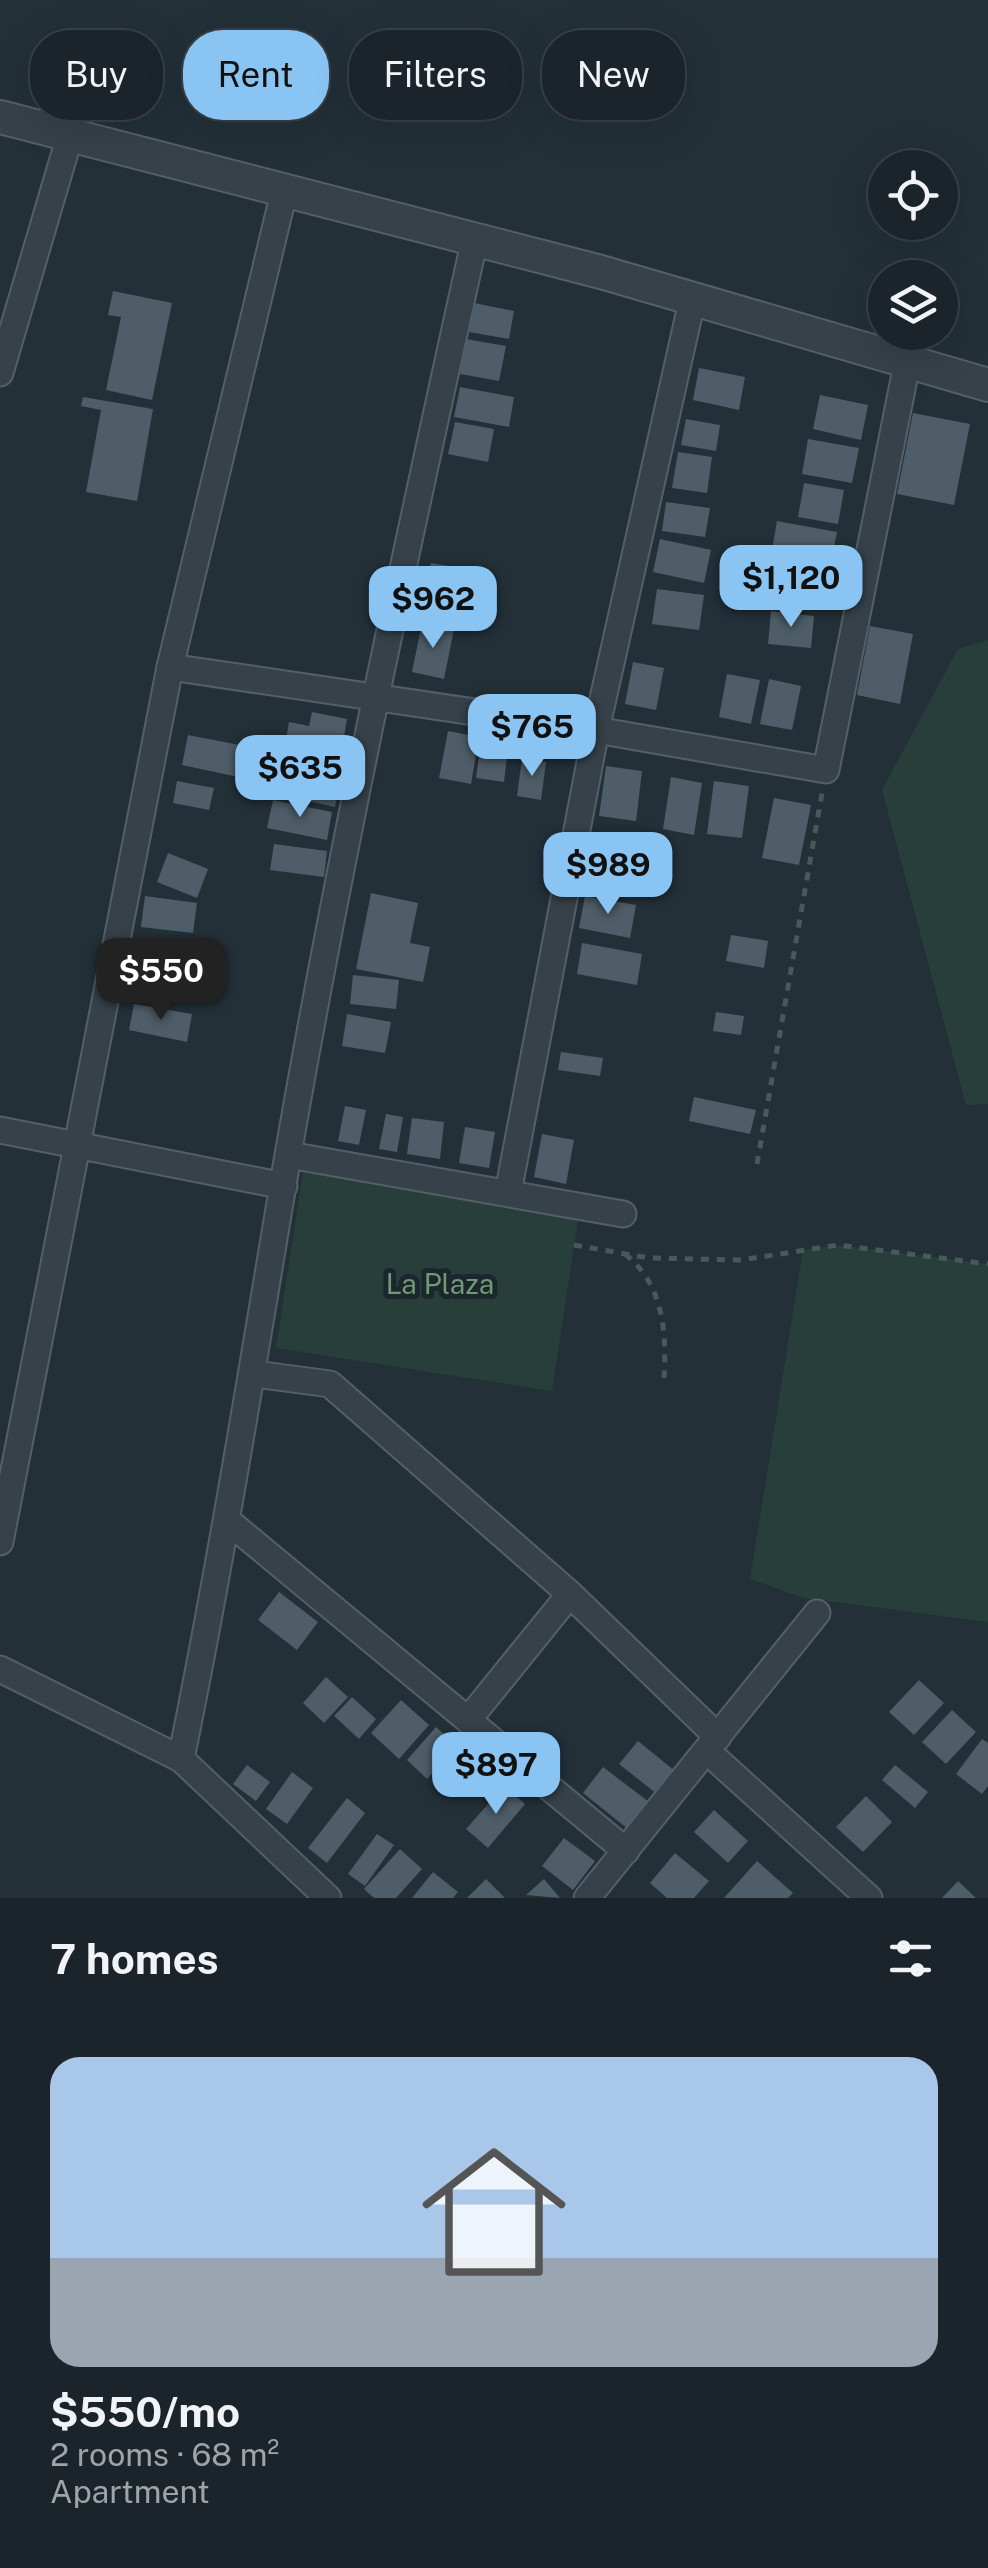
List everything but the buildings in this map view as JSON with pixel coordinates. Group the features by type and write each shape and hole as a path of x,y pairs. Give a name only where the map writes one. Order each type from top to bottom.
{"street":[{"path":"0,118 71,132 474,243 600,272 988,385"},
{"path":"0,373 71,132"},
{"path":"0,1542 170,667 284,192"},
{"path":"181,1759 229,1522 288,1154 374,697 474,243"},
{"path":"508,1194 596,730 692,301"},
{"path":"170,667 596,730 826,770 907,364"},
{"path":"0,1130 284,1186"},
{"path":"288,1154 623,1214"},
{"path":"255,1374 330,1384 570,1594 712,1744 869,1898"},
{"path":"229,1522 626,1851"},
{"path":"468,1720 570,1594"},
{"path":"587,1898 817,1613"},
{"path":"0,1669 181,1759 328,1898"}],"path":[{"path":"757,1164 826,770"},
{"path":"574,1245 648,1258 741,1260 838,1245 988,1264"},
{"path":"623,1252 646,1270 660,1309 666,1340 664,1378"}],"green space":[{"path":"988,640 988,1104 966,1105 882,790 958,649"},
{"name":"La Plaza","path":"303,1172 579,1214 552,1391 276,1348"},
{"path":"838,1245 988,1264 988,1622 804,1598 750,1579 803,1250"}]}
